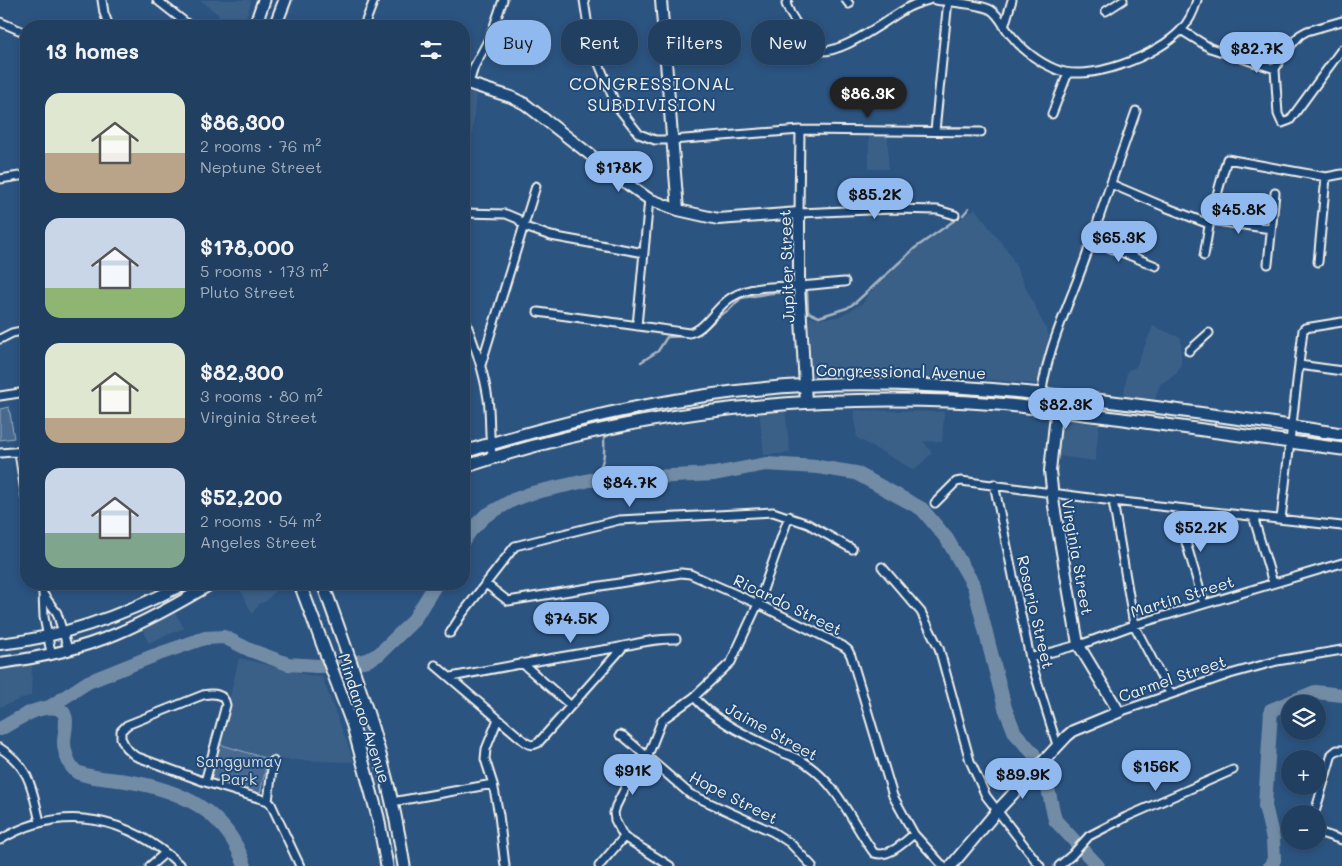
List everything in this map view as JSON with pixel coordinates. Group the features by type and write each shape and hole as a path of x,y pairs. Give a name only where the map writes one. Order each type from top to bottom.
{"main road":[{"path":"257,20 264,0"},
{"path":"280,20 285,0"},
{"name":"Congressional Avenue","path":"470,450 572,422 634,409 720,393 805,385 880,384 992,389 1058,395 1342,434"},
{"name":"Congressional Avenue","path":"470,465 585,433 722,408 870,399 950,401 1040,408 1342,449"},
{"name":"Mindanao Avenue","path":"302,590 353,726 366,769 388,866"},
{"name":"Mindanao Avenue","path":"325,590 355,673 384,766 404,866"},
{"path":"366,769 384,766"}],"street":[{"path":"102,0 107,20"},
{"path":"156,0 182,20"},
{"path":"366,20 374,0"},
{"path":"470,75 490,35 503,0"},
{"path":"584,0 584,11 589,33 599,64 616,105 639,134 655,140 800,130 981,132"},
{"path":"661,0 678,210"},
{"path":"788,0 786,4 790,13 812,49 818,51 842,47 868,33 908,7 929,0"},
{"path":"935,0 991,10 1025,50 1055,70 1068,74 1089,72 1129,61 1162,46 1182,30 1190,18 1197,0"},
{"path":"1004,27 1012,0"},
{"path":"1106,11 1123,0"},
{"path":"935,131 948,1"},
{"path":"1342,21 1307,31 1300,35 1284,53 1275,69 1280,120 1285,123 1290,120 1342,49"},
{"path":"0,22 20,30"},
{"path":"1182,30 1210,48 1275,69"},
{"path":"1052,114 1068,74"},
{"path":"470,84 511,97 525,104 649,199 678,210 718,218 884,209 938,210 954,215"},
{"path":"1040,408 1041,394 1054,338 1091,240 1136,111"},
{"name":"Jupiter Street","path":"800,130 799,286 806,402"},
{"path":"1204,256 1210,222 1227,159 1326,177 1342,174"},
{"path":"0,179 20,176"},
{"path":"1318,262 1326,177"},
{"path":"1111,184 1165,207 1210,222 1271,229"},
{"path":"482,365 536,186"},
{"path":"1268,264 1275,193"},
{"path":"636,326 649,199"},
{"path":"470,212 506,214 518,219 525,227 551,236 644,253"},
{"path":"1091,240 1156,266"},
{"path":"538,312 692,333 701,327 712,313 731,297 746,290 763,287 845,282"},
{"path":"1281,519 1303,365 1303,330 1305,328 1342,322"},
{"path":"0,339 20,331"},
{"path":"470,333 482,365 488,399 489,444 493,458"},
{"path":"1189,351 1208,333"},
{"path":"1303,365 1342,371"},
{"path":"0,396 20,393"},
{"name":"Virginia Street","path":"1058,395 1050,471 1052,493 1078,644 1119,712"},
{"path":"0,454 20,452"},
{"path":"935,502 956,482 961,481 1113,501 1342,526"},
{"name":"Rosario Street","path":"994,484 1030,658 1057,744"},
{"path":"1113,501 1134,625 1170,693"},
{"path":"1176,508 1204,604"},
{"path":"450,633 516,546 618,520 765,512 789,516 820,530 852,549"},
{"path":"670,866 624,837 618,828 614,813 618,799 647,758 662,720 694,697 731,662 758,604 789,516"},
{"path":"1253,516 1273,584"},
{"name":"Martin Street","path":"1030,658 1342,563"},
{"path":"882,567 921,612 939,648 970,761 986,796 1040,866"},
{"name":"Ricardo Street","path":"486,584 508,601 681,573 690,574 758,604 848,650 893,796 914,834 943,866"},
{"path":"42,590 44,617 51,653"},
{"path":"0,644 63,633 140,606 172,590"},
{"path":"0,663 68,649 115,635 160,614 201,590"},
{"path":"43,593 57,613 68,649"},
{"path":"451,677 659,638 676,639"},
{"path":"435,664 498,719 529,744 534,745 538,743 624,646"},
{"name":"Carmel Street","path":"951,866 996,810 1057,744 1073,731 1170,693 1277,661 1342,650"},
{"path":"522,663 570,705"},
{"path":"205,782 226,705 225,699 216,694 203,695 127,725 121,731 121,738 126,748 135,756 205,782 268,801 300,866"},
{"name":"Jaime Street","path":"694,697 704,708 735,729 806,763 825,778 840,798 874,853 878,855 888,853 914,834"},
{"path":"498,719 486,749 486,759 487,770 493,784 505,866"},
{"name":"Hope Street","path":"620,735 690,794 773,832 790,843 812,866"},
{"path":"3,750 21,765 27,774 40,822"},
{"path":"1317,805 1332,754 1337,750 1342,750"},
{"path":"268,801 273,760"},
{"path":"1059,866 1089,836 1126,817 1233,770"},
{"path":"392,802 493,784"},
{"path":"0,840 25,827 40,822 73,818 107,822 138,835 165,852 181,866"},
{"path":"1326,835 1342,840"},
{"path":"599,866 624,837"},
{"path":"150,866 165,852"}],"shaded area":[{"path":"200,0 250,0 251,2 245,20 220,20 218,14"},
{"path":"470,92 476,94 470,161"},
{"path":"869,136 888,136 888,169 869,169"},
{"path":"975,209 1010,254 1049,336 1037,384 982,379 898,376 812,379 809,317 819,319 838,317 862,304 875,286 917,248"},
{"path":"1153,326 1181,338 1181,364 1176,374 1160,384 1155,399 1124,396 1127,371 1136,367"},
{"path":"785,408 790,453 764,455 759,410"},
{"path":"854,410 944,412 942,442 923,441 932,453 914,470 857,438"},
{"path":"1062,419 1099,424 1095,461 1058,456"},
{"path":"241,590 276,590 265,602 260,603 252,614"},
{"path":"175,613 184,628 148,643 143,626"},
{"path":"239,658 322,677 354,762 268,759 219,744"},
{"path":"32,665 31,695 0,707 0,668"}],"green space":[{"path":"9,407 14,438 0,440 0,409"},
{"name":"Sanggumay Park","path":"219,744 268,759 260,794 209,779"}],"waterway":[{"path":"963,215 969,208"},
{"path":"807,292 808,312 819,317 847,308 915,248 955,220"},
{"path":"692,335 700,334 741,298 771,293 796,292"},
{"path":"641,362 658,351 667,337 687,336"},
{"path":"590,480 598,471 603,461 604,438 614,432"},
{"path":"470,531 485,516 513,500 532,493 590,480 714,474 766,464 818,467 856,473 922,509 947,539 974,586 1005,708 1015,733 1033,753 1045,775 1055,820 1098,866"},
{"path":"48,708 88,682 205,638 224,637 250,650 288,664 341,665 368,660 379,654 413,621 432,590"},
{"path":"1270,866 1274,860 1273,839 1265,806 1271,710 1315,692 1342,695"},
{"path":"0,729 42,708 49,707 61,710 66,718 65,750 69,763 74,770 87,776 146,785 183,797 214,817 226,830 237,847 245,866"}],"district":[{"name":"CONGRESSIONAL SUBDIVISION","path":"652,94"}]}
